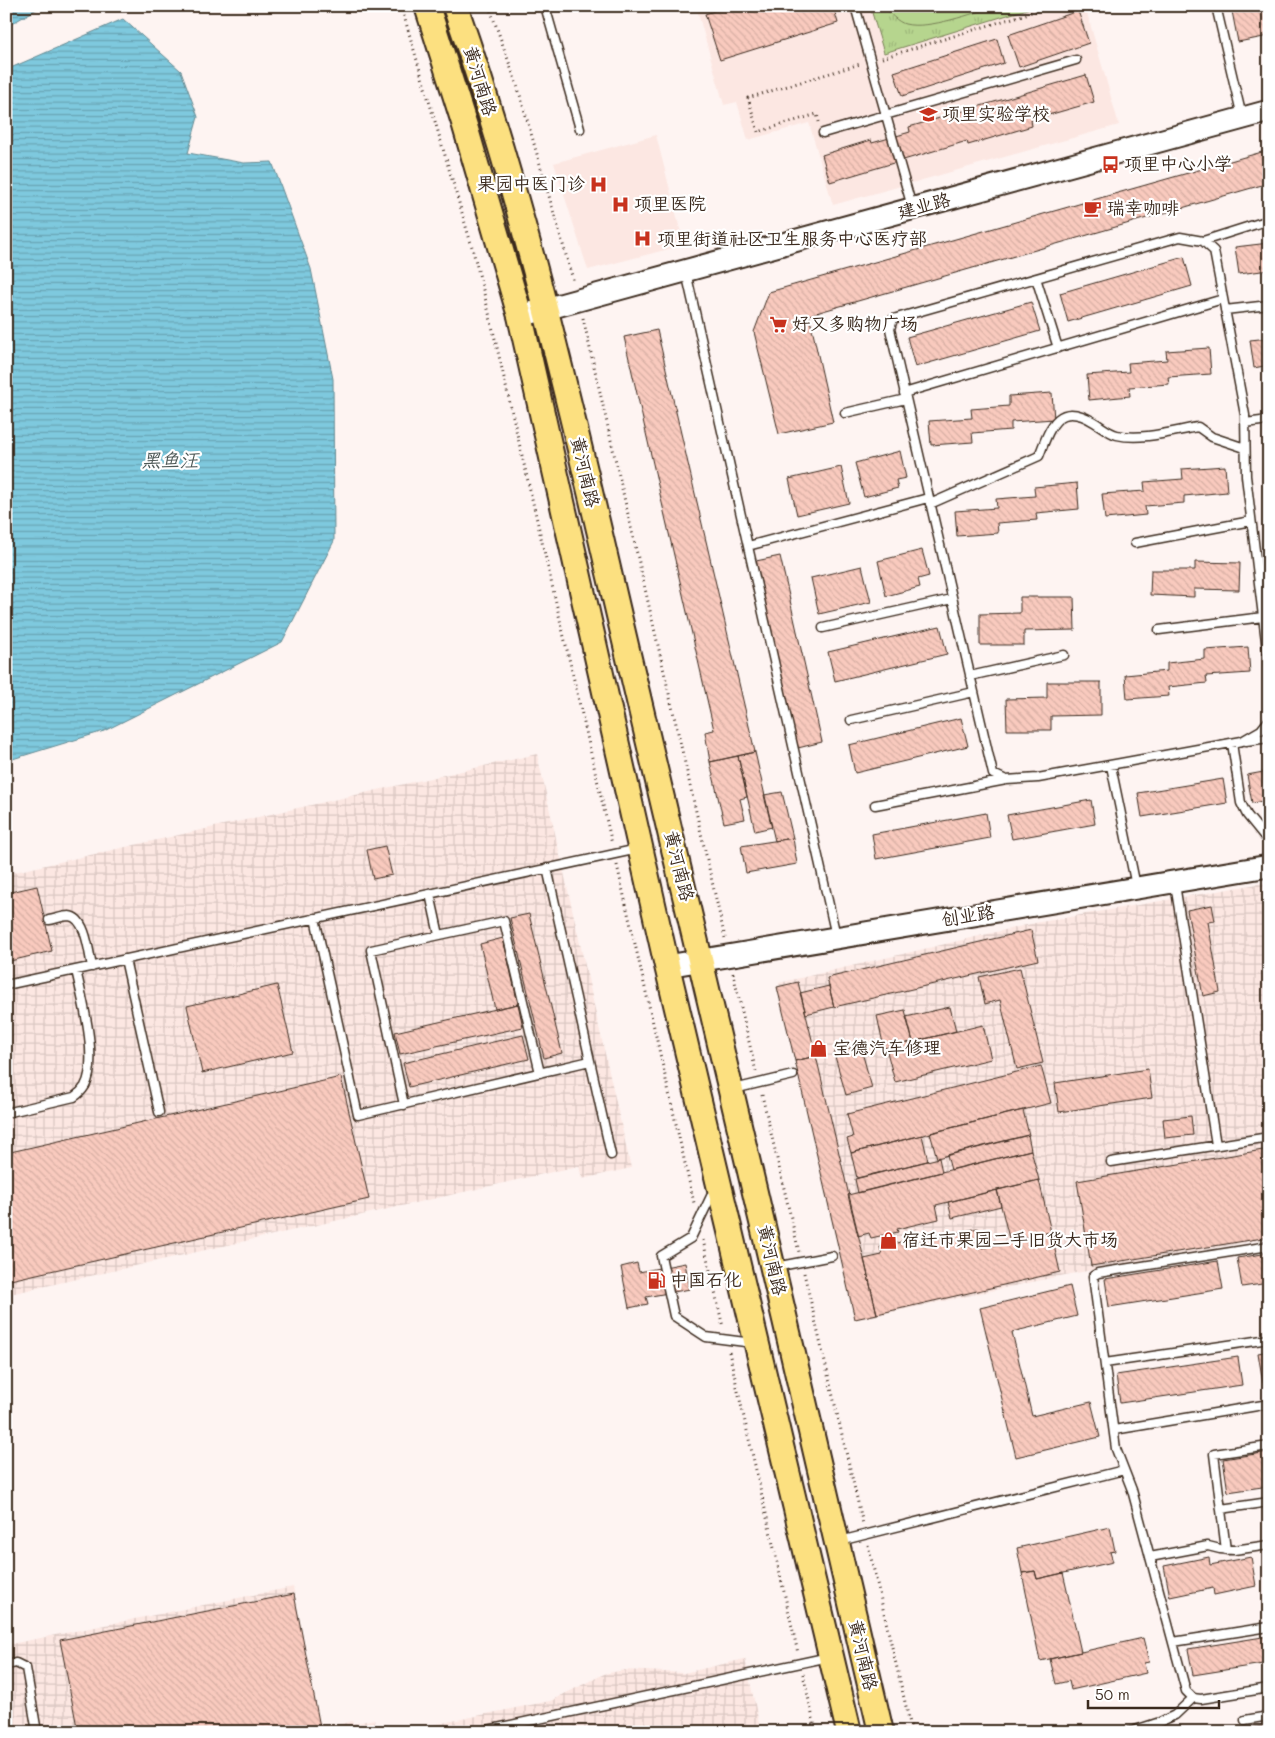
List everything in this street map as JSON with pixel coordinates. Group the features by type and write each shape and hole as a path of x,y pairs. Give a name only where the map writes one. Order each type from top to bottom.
{"main road":[{"name":"黄河南路","path":"427,6 466,126 520,316 667,966 849,1732"},
{"name":"黄河南路","path":"455,6 472,54 501,150 546,309 702,960 880,1732"}],"street":[{"name":"建业路","path":"520,316 1269,111"},
{"name":"创业路","path":"667,966 1269,866"}],"lane":[{"path":"545,6 580,129"},
{"path":"855,6 913,209"},
{"path":"1216,6 1242,119"},
{"path":"823,133 1076,60"},
{"path":"1006,780 993,774 890,329 893,319 1180,237 1203,241 1269,220"},
{"path":"1203,241 1214,251 1245,415 1246,476 1269,666"},
{"path":"686,271 837,938"},
{"path":"1036,278 1058,348"},
{"path":"845,413 1223,299"},
{"path":"1225,310 1269,305"},
{"path":"748,546 929,501 1039,456 1049,430 1056,420 1065,414 1083,415 1115,435 1135,437 1198,427 1212,437 1245,448"},
{"path":"1245,423 1269,420"},
{"path":"1135,543 1251,521"},
{"path":"823,628 952,599"},
{"path":"1159,630 1263,617"},
{"path":"970,676 1064,655"},
{"path":"851,720 974,692"},
{"path":"1242,741 1261,730 1269,720"},
{"path":"875,804 1006,780 1038,778 1242,741 1269,738"},
{"path":"1232,743 1240,803 1247,815 1269,842"},
{"path":"1111,766 1136,888"},
{"path":"6,985 640,848"},
{"path":"547,868 611,1155"},
{"path":"1174,882 1216,1145"},
{"path":"430,894 439,935"},
{"path":"49,920 69,916 77,919 82,925 92,967"},
{"path":"315,918 358,1115 590,1061"},
{"path":"404,1105 371,950 504,921 540,1073"},
{"path":"125,959 159,1112"},
{"path":"6,1113 74,1097 86,1085 90,1068 88,1023 76,970"},
{"path":"732,1089 793,1075"},
{"path":"1111,1162 1269,1137"},
{"path":"718,1181 691,1238 661,1256 674,1316 706,1336 757,1344"},
{"path":"1269,1246 1098,1273 1093,1276 1116,1449 1132,1490 1186,1691 1193,1698 1201,1699 1269,1688"},
{"path":"773,1268 832,1256"},
{"path":"1105,1363 1269,1338"},
{"path":"1114,1430 1269,1404"},
{"path":"1226,1550 1214,1454 1269,1446"},
{"path":"836,1542 1124,1470"},
{"path":"1221,1509 1269,1502"},
{"path":"1150,1557 1208,1546 1226,1550 1269,1545"},
{"path":"1173,1642 1269,1627"},
{"path":"478,1732 831,1656"},
{"path":"6,1664 16,1663 26,1668 36,1732"},
{"path":"1129,1732 1175,1715 1193,1698"},
{"path":"1245,1720 1269,1716"}],"path":[{"path":"489,6 518,88 579,300 729,956 912,1732"}],"shaded area":[{"name":"项里实验学校","path":"696,6 1085,6 1119,125 833,205 809,123 748,140 737,102 724,105"},
{"name":"项里医院","path":"656,135 684,245 588,270 554,163"},
{"path":"537,754 631,1168 582,1179 579,1166 6,1295 6,874"},
{"path":"1269,882 1269,1238 1065,1275 859,1319 779,983 1035,923"},
{"path":"293,1587 321,1730 352,1721 353,1724 374,1719 378,1732 6,1732 6,1645"},
{"path":"745,1659 761,1732 398,1732 550,1701 604,1674 624,1670 684,1673"}],"green space":[{"path":"870,6 1037,6 884,53"},
{"path":"885,6 997,6 951,20 926,25 915,25 899,21"}],"water":[{"path":"6,6 42,6 6,27"},
{"name":"黑鱼汪","path":"123,19 181,71 198,117 188,153 244,163 272,162 311,269 333,379 334,541 282,642 104,731 6,761 6,70"}],"building":[{"path":"729,6 833,6 838,23 720,60 705,14"},
{"path":"1231,6 1269,6 1269,36 1238,42"},
{"path":"1078,11 1089,43 1019,67 1008,35"},
{"path":"997,39 1004,63 902,96 894,72"},
{"path":"1086,75 1094,102 1031,120 1032,126 968,145 967,141 830,182 822,155 871,140 872,143 910,132 909,127"},
{"path":"1269,150 1269,183 809,315 833,422 779,434 754,332 769,292"},
{"path":"1269,243 1269,270 1239,274 1235,247"},
{"path":"1184,257 1192,286 1068,322 1060,293"},
{"path":"1031,302 1040,331 915,367 907,337"},
{"path":"657,330 755,752 710,762 705,732 714,730 624,337"},
{"path":"1269,338 1269,365 1254,368 1250,340"},
{"path":"1209,348 1211,374 1168,377 1169,384 1129,387 1130,396 1089,400 1087,375 1129,372 1128,363 1167,360 1166,351"},
{"path":"1052,393 1054,419 1011,422 1011,430 972,433 973,442 931,445 929,421 972,418 971,409 1009,406 1009,396"},
{"path":"900,451 906,478 896,480 898,488 864,497 855,463"},
{"path":"1225,466 1227,492 1184,496 1184,503 1145,506 1146,515 1105,519 1102,494 1145,491 1144,482 1183,479 1182,469"},
{"path":"841,467 849,503 797,515 789,479"},
{"path":"1269,480 1269,507 1265,481"},
{"path":"1077,483 1079,509 1036,513 1037,520 997,523 998,533 957,536 955,511 997,508 996,499 1035,496 1034,487"},
{"path":"922,550 929,576 918,579 920,587 886,596 878,561"},
{"path":"780,556 822,742 798,748 756,561"},
{"path":"1195,562 1240,563 1239,590 1194,589 1194,597 1150,595 1151,570 1195,570"},
{"path":"862,566 871,602 819,614 811,578"},
{"path":"1020,597 1074,597 1075,630 1024,631 1024,645 980,645 980,614 1020,613"},
{"path":"940,626 947,654 835,681 828,652"},
{"path":"1248,647 1250,673 1206,676 1207,683 1168,687 1169,696 1127,699 1125,675 1167,671 1167,663 1205,659 1205,650"},
{"path":"1047,682 1101,682 1101,715 1051,716 1051,730 1007,730 1006,699 1047,698"},
{"path":"961,718 968,746 855,773 849,745"},
{"path":"755,752 772,827 755,831 738,756"},
{"path":"738,756 747,797 740,799 745,819 724,823 710,762"},
{"path":"1269,771 1269,800 1252,803 1247,775"},
{"path":"1223,779 1227,803 1142,817 1138,793"},
{"path":"782,792 793,838 775,841 764,795"},
{"path":"1091,800 1095,824 1012,839 1007,815"},
{"path":"986,813 990,838 876,859 872,834"},
{"path":"793,838 797,864 746,873 741,846"},
{"path":"385,846 392,875 373,879 367,850"},
{"path":"37,886 52,951 6,962 6,893"},
{"path":"1212,905 1215,921 1208,922 1220,992 1203,996 1187,910"},
{"path":"529,914 562,1053 544,1058 510,918"},
{"path":"1031,930 1038,960 834,1007 827,978"},
{"path":"503,938 518,1004 495,1009 480,944"},
{"path":"1020,968 1043,1063 1017,1069 1000,1000 985,1004 979,977"},
{"path":"798,982 816,1056 795,1061 777,987"},
{"path":"277,985 293,1052 202,1073 187,1006"},
{"path":"829,986 834,1007 806,1014 800,993"},
{"path":"518,1004 523,1027 400,1054 395,1032"},
{"path":"950,1007 956,1031 913,1042 906,1017"},
{"path":"905,1010 913,1042 884,1048 877,1016"},
{"path":"983,1025 991,1059 895,1082 886,1048"},
{"path":"523,1035 529,1059 409,1087 403,1063"},
{"path":"860,1045 872,1088 846,1095 834,1053"},
{"path":"816,1056 877,1314 855,1319 795,1061"},
{"path":"1041,1066 1051,1103 851,1153 847,1139 853,1137 847,1114"},
{"path":"1148,1069 1152,1098 1059,1112 1055,1083"},
{"path":"341,1077 369,1199 6,1281 6,1153"},
{"path":"1023,1110 1029,1135 937,1158 930,1133"},
{"path":"1191,1116 1193,1135 1165,1138 1163,1119"},
{"path":"922,1135 928,1161 857,1178 851,1153"},
{"path":"1028,1135 1031,1150 951,1170 947,1155"},
{"path":"1269,1149 1269,1237 1091,1266 1077,1181"},
{"path":"1031,1150 1039,1180 936,1205 939,1219 897,1229 898,1232 871,1238 869,1233 858,1236 848,1195"},
{"path":"939,1158 942,1172 858,1193 855,1179"},
{"path":"1039,1180 1051,1232 1010,1242 997,1190"},
{"path":"997,1190 1001,1206 952,1218 948,1202"},
{"path":"978,1228 982,1248 1051,1232 1060,1272 877,1314 864,1259 882,1255 880,1247 917,1238 917,1242"},
{"path":"1269,1253 1269,1283 1242,1287 1237,1258"},
{"path":"1218,1261 1223,1289 1109,1307 1105,1279"},
{"name":"中国石化","path":"637,1263 639,1272 685,1263 690,1289 646,1297 648,1304 629,1308 621,1267"},
{"path":"1070,1286 1077,1316 1012,1332 1032,1416 1091,1402 1100,1437 1016,1457 980,1308"},
{"path":"1269,1351 1269,1382 1263,1383 1258,1353"},
{"path":"1238,1357 1242,1385 1120,1403 1116,1375"},
{"path":"1269,1452 1269,1486 1228,1492 1223,1459"},
{"path":"1110,1527 1115,1551 1110,1552 1113,1562 1037,1579 1035,1571 1022,1573 1017,1548"},
{"path":"1266,1554 1269,1554 1269,1572"},
{"path":"1209,1557 1210,1565 1251,1557 1256,1586 1214,1595 1213,1588 1170,1597 1164,1566"},
{"path":"1035,1571 1037,1579 1063,1573 1081,1652 1040,1661 1022,1573"},
{"path":"294,1594 321,1732 78,1732 60,1640"},
{"path":"1269,1636 1269,1663 1193,1675 1188,1649"},
{"path":"1143,1638 1149,1662 1144,1663 1146,1673 1071,1690 1069,1681 1056,1684 1050,1659"},
{"path":"1269,1725 1269,1732 1237,1732 1236,1730"}],"place":[{"name":"项里实验学校","path":"928,114"},
{"name":"项里中心小学","path":"1110,164"},
{"name":"果园中医门诊","path":"599,184"},
{"name":"项里医院","path":"620,204"},
{"name":"瑞幸咖啡","path":"1093,208"},
{"name":"项里街道社区卫生服务中心医疗部","path":"643,239"},
{"name":"好又多购物广场","path":"778,324"},
{"name":"宝德汽车修理","path":"819,1048"},
{"name":"宿迁市果园二手旧货大市场","path":"888,1240"},
{"name":"中国石化","path":"656,1280"}]}
